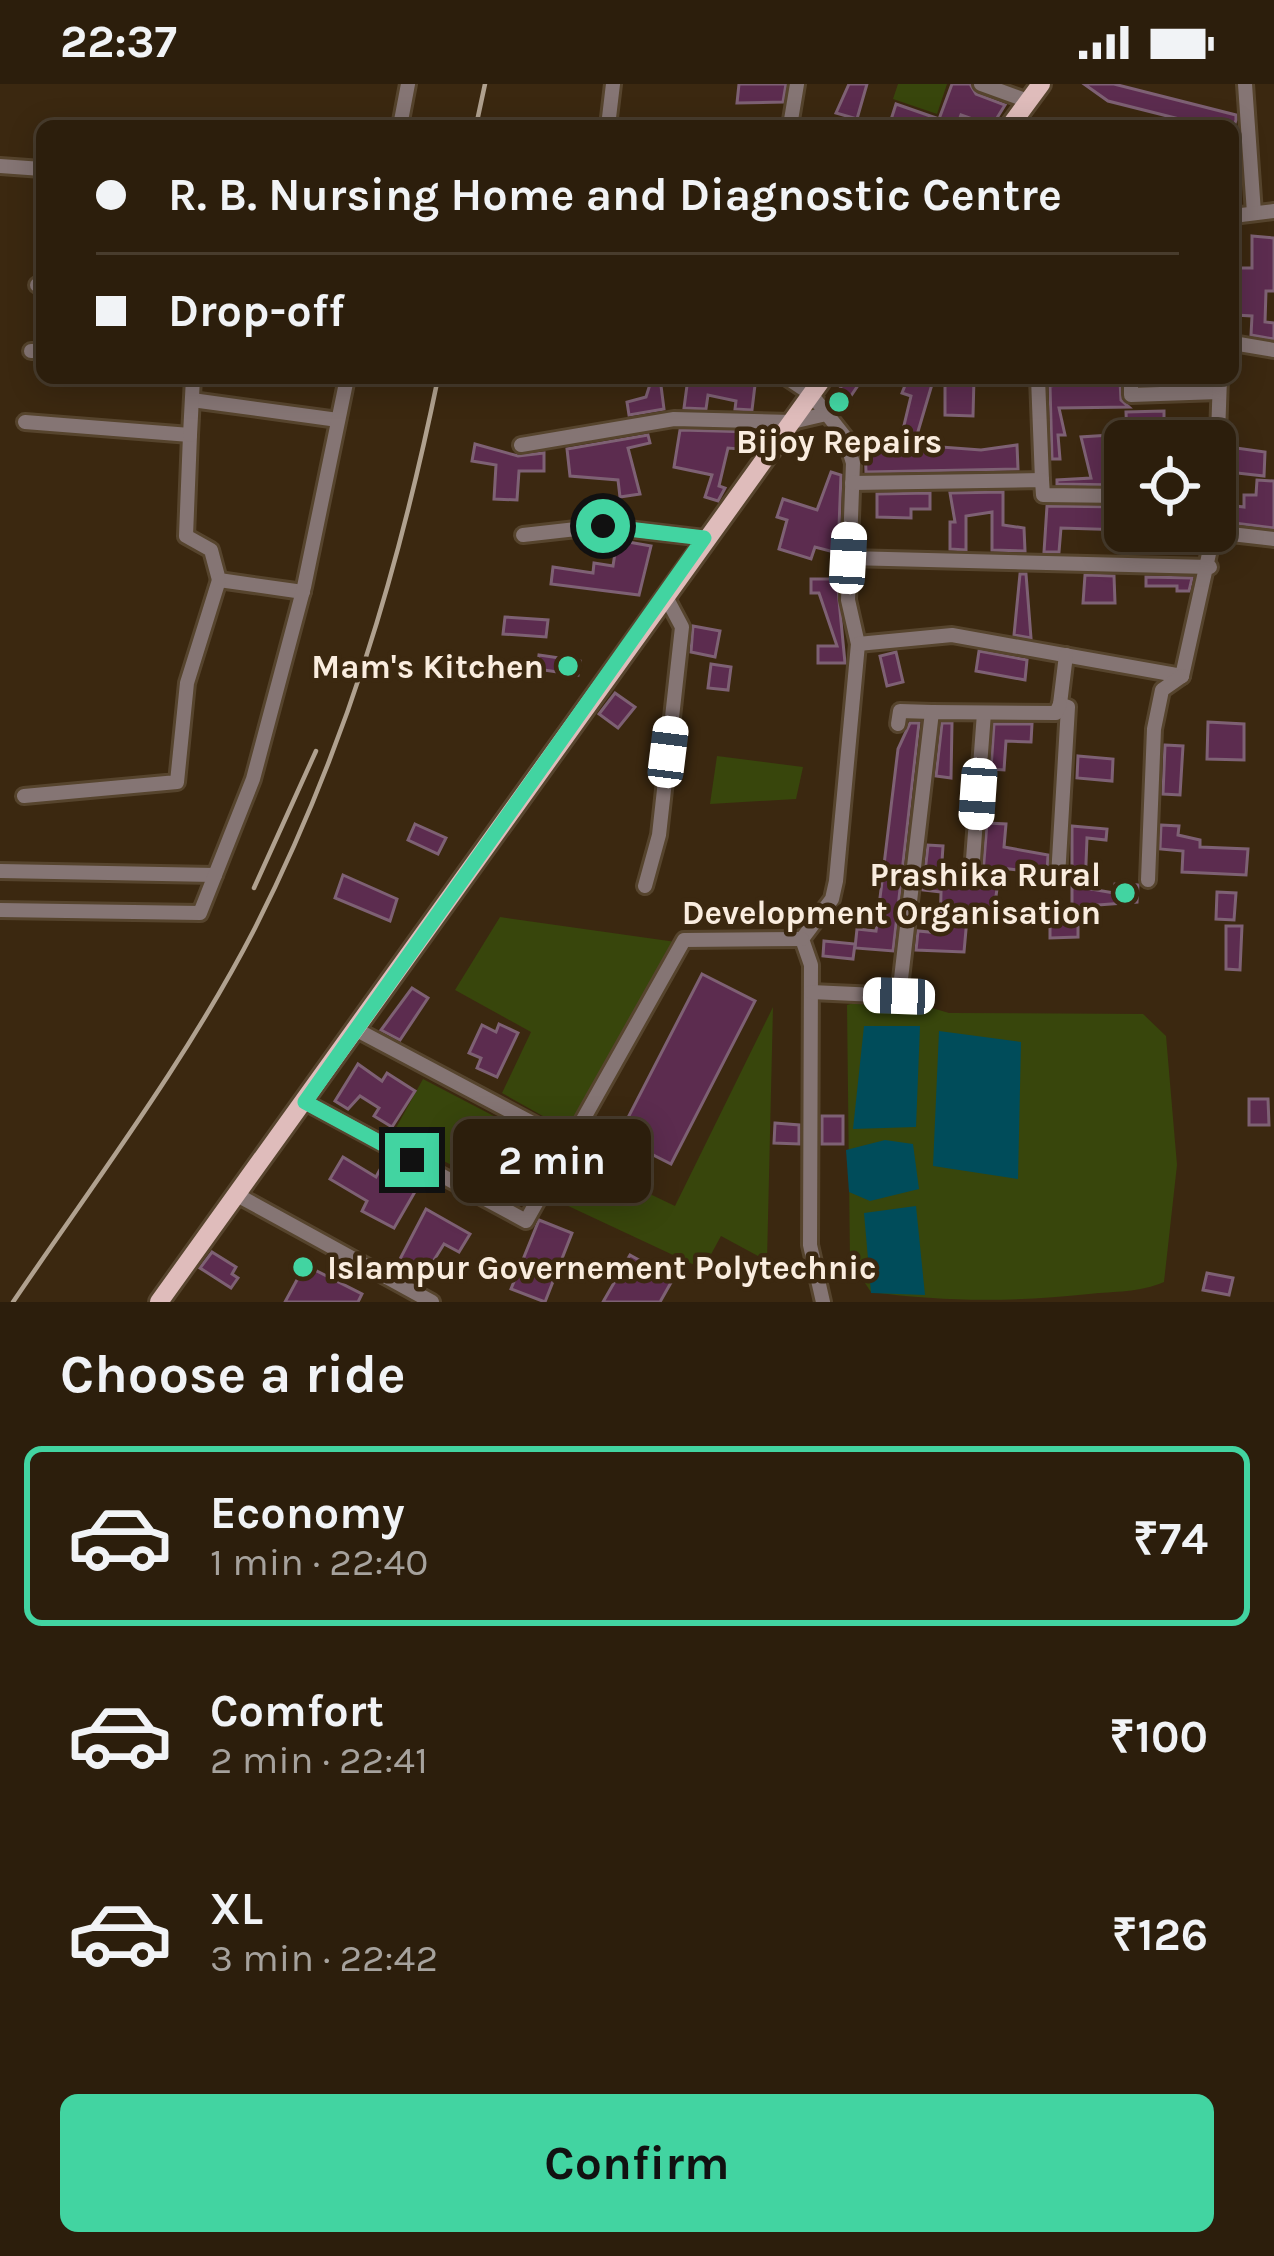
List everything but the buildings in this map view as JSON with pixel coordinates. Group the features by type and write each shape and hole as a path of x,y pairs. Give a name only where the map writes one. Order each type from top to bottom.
{"main road":[{"path":"1014,120 1041,84"},
{"path":"159,1302 817,386"}],"street":[{"path":"401,120 408,84"},
{"path":"609,120 613,84"},
{"path":"791,120 797,84"},
{"path":"981,84 1028,101"},
{"path":"1245,84 1254,213"},
{"path":"0,166 36,169"},
{"path":"1239,215 1274,211"},
{"path":"1239,345 1274,350"},
{"path":"24,796 177,782 187,683 219,580 212,550 186,536 193,384"},
{"path":"0,910 200,913 253,779 303,592 346,384"},
{"path":"1037,384 1043,495 1104,496"},
{"path":"1131,384 1131,395 1220,385 1219,420"},
{"path":"802,939 832,899 836,881 858,644 848,600 853,483 845,437 822,415 817,386"},
{"path":"192,400 338,421"},
{"path":"521,445 674,419 792,422 822,415"},
{"path":"25,422 190,435"},
{"path":"853,483 1042,480"},
{"path":"523,535 603,526 704,538"},
{"path":"1236,535 1274,539"},
{"path":"1148,880 1154,730 1162,690 1182,676 1190,620 1212,552"},
{"path":"848,558 1210,567"},
{"path":"219,580 303,592"},
{"path":"645,886 659,835 682,627 665,595"},
{"path":"858,644 952,635 1182,676"},
{"path":"898,724 900,711 1056,713 1066,655"},
{"path":"1058,878 1070,740 1068,706 1060,704"},
{"path":"811,992 899,996 932,712"},
{"path":"973,873 984,713"},
{"path":"0,871 215,875"},
{"path":"802,939 811,964 810,1245 823,1302"},
{"path":"305,1102 526,1222 684,940 802,939"},
{"path":"357,1030 572,1144"},
{"path":"239,1196 431,1302"}],"green space":[{"path":"898,84 947,84 937,114 893,99"},
{"path":"717,756 803,767 796,799 710,804"},
{"path":"500,917 676,942 573,1133 502,1093 531,1032 455,990"},
{"path":"885,994 949,1013 1143,1014 1166,1036 1177,1165 1164,1282 1127,1291 1007,1300 871,1292 850,1261 847,1005"},
{"path":"773,1007 767,1261 721,1236 703,1269 549,1197 568,1163 604,1181 610,1175 675,1206"},
{"path":"423,1079 553,1147 525,1202 392,1135"}],"water":[{"path":"864,1026 920,1026 916,1127 853,1129"},
{"path":"939,1031 1021,1042 1018,1179 933,1166"},
{"path":"885,1140 913,1144 919,1189 870,1201 849,1192 846,1150"},
{"path":"916,1206 925,1295 871,1293 864,1213"}],"railway":[{"path":"477,120 485,84"},
{"path":"13,1302 200,1025 287,861 365,659 405,521 437,384"},
{"path":"254,888 316,751"}],"place":[{"name":"Bijoy Repairs","path":"839,402"},
{"name":"Mam's Kitchen","path":"568,666"},
{"name":"Prashika Rural Development Organisation","path":"1125,893"},
{"name":"Islampur Governement Polytechnic","path":"303,1267"}],"route":[{"path":"412,1160 305,1102 704,538 603,526"}]}
